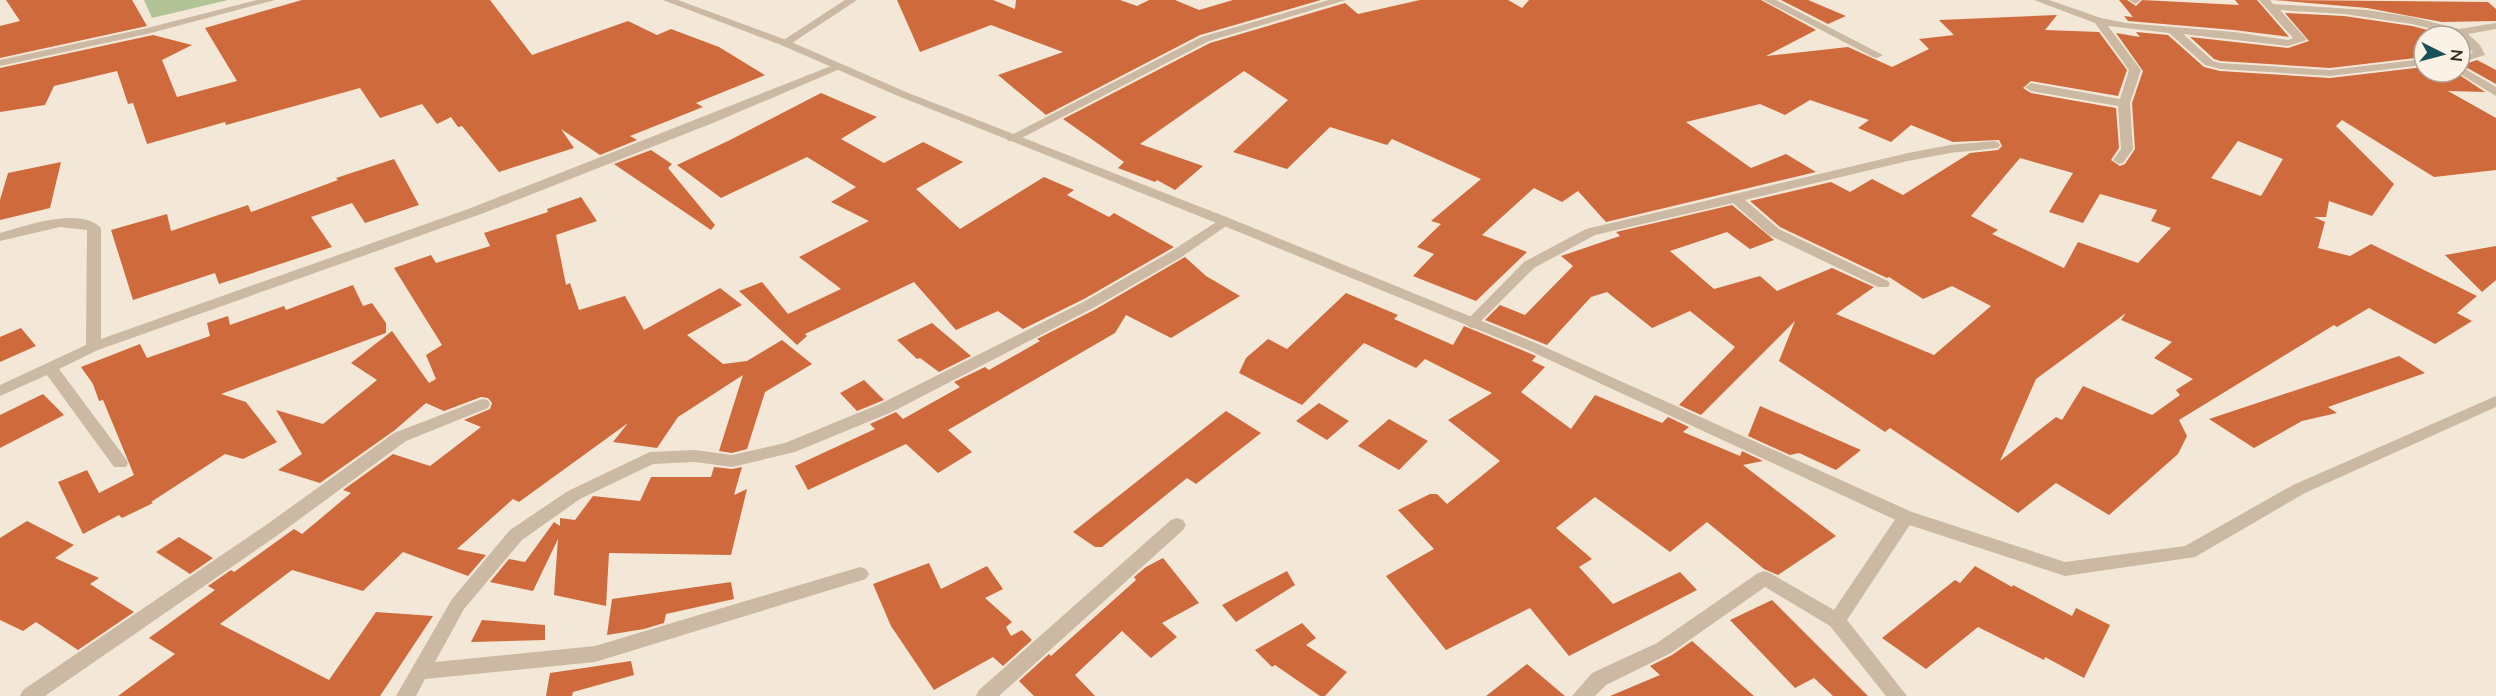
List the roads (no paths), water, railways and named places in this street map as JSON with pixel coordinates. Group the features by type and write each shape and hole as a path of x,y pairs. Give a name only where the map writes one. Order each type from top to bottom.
{"street":[{"path":"0,63 147,31 270,0"},
{"path":"669,0 785,43 836,67 1533,347 1906,517 2065,569 2189,552 2299,489 2496,401"},
{"path":"785,43 852,0"},
{"path":"1012,138 1205,39 1341,0"},
{"path":"1768,0 1877,55"},
{"path":"2039,0 2099,21 2126,26 2234,35 2288,43 2301,40 2268,4"},
{"path":"2268,4 2387,15 2425,24"},
{"path":"2099,21 2135,70 2124,103 2127,149 2120,160"},
{"path":"2472,30 2496,26"},
{"path":"2172,30 2209,63 2220,66 2330,73 2412,63"},
{"path":"2472,43 2479,55 2472,57"},
{"path":"0,391 93,347 476,211 709,120 836,67"},
{"path":"2472,77 2496,92"},
{"path":"2031,87 2124,103"},
{"path":"1471,323 1529,265 1591,231 1736,199 1908,157 1950,149 1994,145"},
{"path":"1736,199 1774,232 1883,284"},
{"path":"406,696 417,672 458,604 516,535 574,495 650,458 695,456 732,461 789,448 886,408 1090,304 1175,255 1224,221"},
{"path":"0,237 71,222 85,223 94,228 93,347"},
{"path":"49,367 120,463"},
{"path":"30,696 272,530 400,437 482,404"},
{"path":"1837,621 1906,517"},
{"path":"986,696 1177,525"},
{"path":"417,672 595,654 860,574"},
{"path":"1582,696 1599,679 1664,648 1764,578 1837,621 1897,696"}]}
